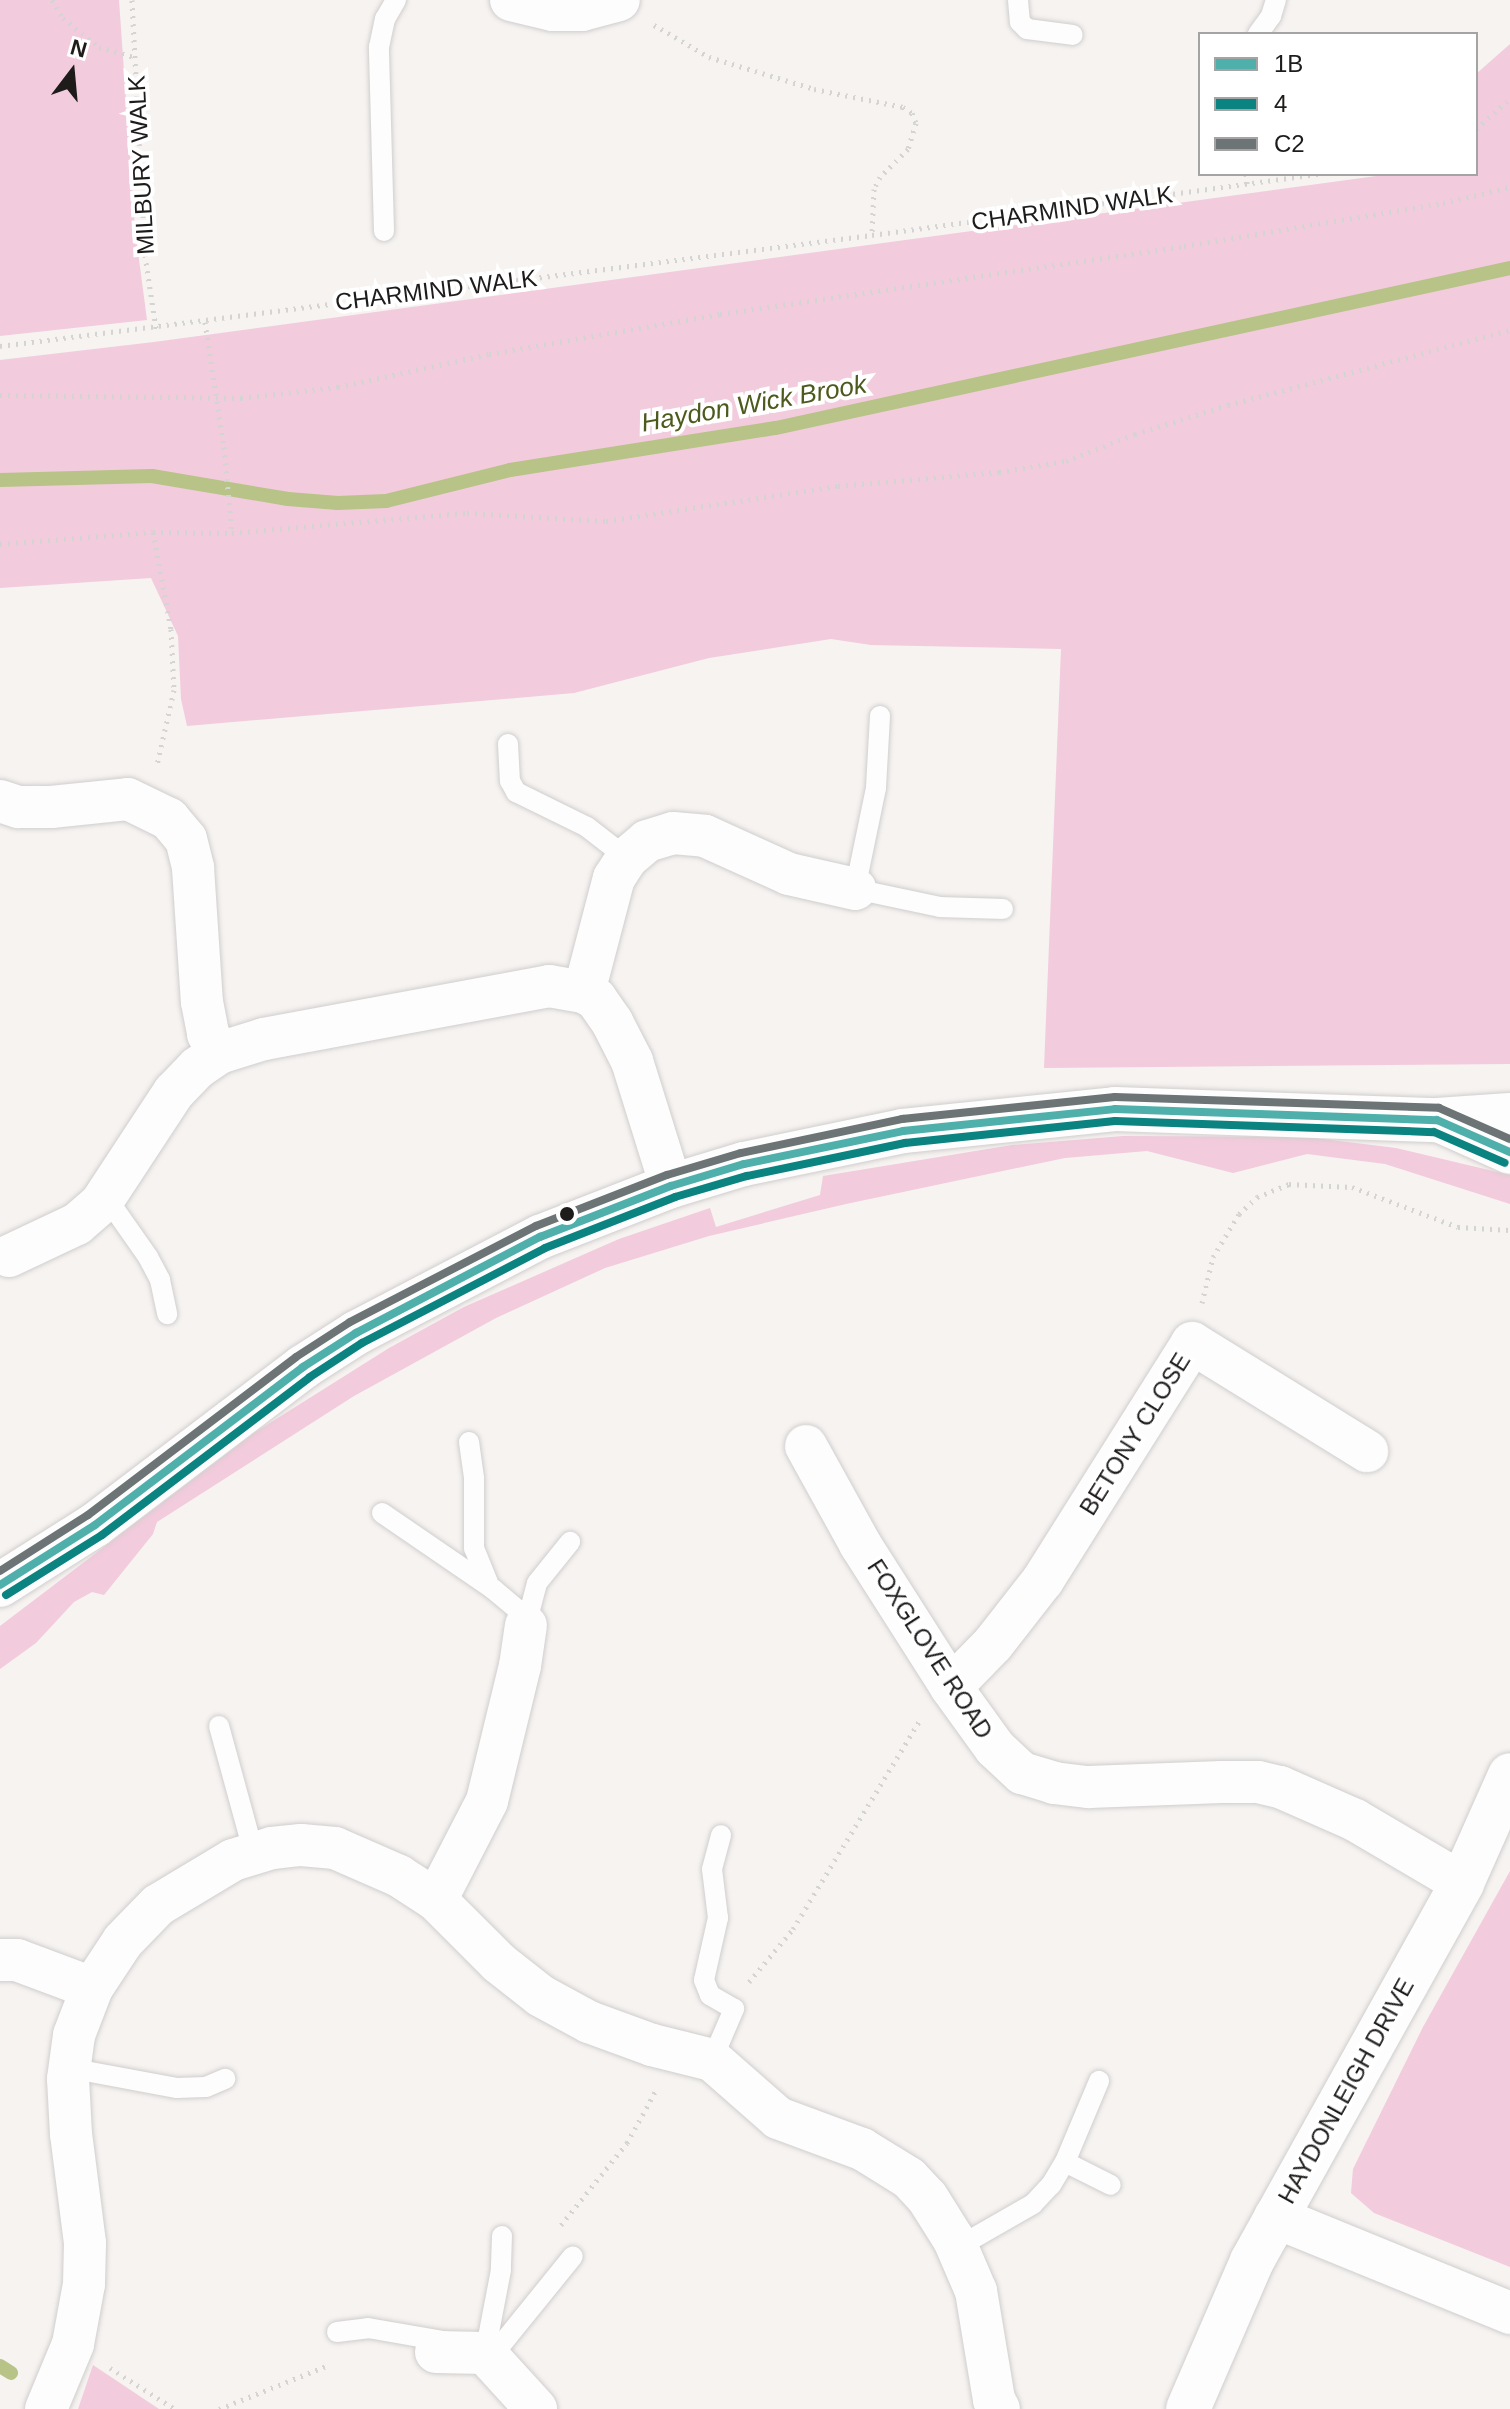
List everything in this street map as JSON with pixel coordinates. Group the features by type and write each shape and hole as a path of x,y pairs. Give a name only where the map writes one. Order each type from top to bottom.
{"main road":[{"path":"0,1585 95,1525 268,1392 356,1333 540,1237 671,1186 822,1145 989,1120 1115,1109 1437,1120 1510,1115"},
{"path":"1437,1120 1510,1152"},
{"name":"HAYDONLEIGH DRIVE","path":"1188,2409 1227,2316 1275,2217 1462,1883 1510,1775"}],"street":[{"path":"511,0 567,10 600,8 617,1"},
{"path":"0,801 19,807 51,807 128,799 147,805 169,819 186,839 193,868 202,1002 208,1034 219,1053"},
{"path":"584,992 614,878 627,858 658,836 689,832 705,836 789,874 855,889"},
{"path":"3,1258 77,1224 106,1197 174,1092 197,1068 219,1053 264,1039 549,986 584,992 596,999 612,1022 632,1061 671,1186"},
{"name":"BETONY CLOSE","path":"951,1687 993,1644 1043,1580 1192,1343 1367,1451"},
{"name":"FOXGLOVE ROAD","path":"806,1446 860,1544 951,1687 995,1748 1022,1773 1054,1783 1089,1787 1258,1782 1280,1787 1355,1820 1462,1883"},
{"path":"436,1900 487,1801 520,1666 526,1625"},
{"path":"46,2409 73,2344 84,2284 85,2243 71,2134 69,2068 74,2035 92,1988 123,1941 158,1905 233,1860 301,1845 335,1848 399,1876 436,1900 499,1963 541,1996 589,2022 652,2045 712,2060 778,2118 862,2149 900,2170 927,2197 958,2247 976,2291 990,2406"},
{"path":"0,1960 17,1960 92,1988"},
{"path":"1275,2217 1510,2313"},
{"path":"436,2352 485,2353 536,2409"}],"lane":[{"path":"384,231 379,47 385,19 396,0"},
{"path":"1018,0 1020,22 1027,29 1073,35"},
{"path":"1259,32 1271,16 1276,0"},
{"path":"880,716 876,788 855,889 940,907 1003,909"},
{"path":"508,744 510,781 516,792 587,827 627,858"},
{"path":"106,1197 148,1257 160,1280 167,1314"},
{"path":"469,1442 474,1479 474,1548 479,1565 493,1589"},
{"path":"382,1513 493,1589 519,1611 526,1625"},
{"path":"526,1625 537,1583 570,1542"},
{"path":"219,1726 254,1854"},
{"path":"712,2060 734,2009 710,1995 704,1980 718,1918 712,1869 721,1835"},
{"path":"69,2068 177,2088 206,2087 225,2079"},
{"path":"958,2247 1033,2204 1065,2162 1099,2081"},
{"path":"1065,2162 1111,2185"},
{"path":"485,2353 501,2270 502,2236"},
{"path":"337,2332 368,2328 391,2330 431,2336 485,2353 501,2345 573,2256"}],"path":[{"path":"52,0 63,18 88,40 110,51 134,57"},
{"name":"MILBURY WALK","path":"132,0 145,255 156,329"},
{"path":"617,1 709,57 814,89 903,107 912,113 916,123 908,149 880,177 874,189 872,235"},
{"path":"1478,127 1510,99"},
{"path":"1246,176 1247,184"},
{"name":"CHARMIND WALK","path":"0,346 156,329 1305,176"},
{"path":"0,395 217,398 338,387 489,354 705,316 1184,246 1443,203 1510,187"},
{"path":"205,322 224,447 232,533"},
{"path":"0,544 153,532 232,533 467,513 606,521 838,486 999,472 1066,461 1135,434 1228,405 1510,330"},
{"path":"147,805 174,690 171,629 153,532"},
{"path":"1192,1343 1220,1240 1239,1214 1257,1197 1289,1184 1352,1187 1458,1227 1510,1230"},
{"path":"734,2009 740,1993 793,1929 921,1719 951,1687"},
{"path":"559,2228 573,2205 627,2143 661,2081 712,2060"},
{"path":"73,2344 175,2409"},
{"path":"219,2409 343,2360"}],"shaded area":[{"path":"0,0 119,0 135,229 147,320 0,336"},
{"path":"1510,44 1510,1064 1044,1068 1061,649 871,645 831,639 709,658 574,693 187,726 181,699 178,636 151,578 0,588 0,360 154,342 1376,176 1478,176 1478,72"},
{"path":"1123,1136 1307,1137 1396,1148 1510,1175 1510,1204 1385,1164 1307,1154 1233,1173 1147,1151 1065,1158 846,1204 709,1236 605,1268 496,1318 354,1396 157,1522 153,1534 104,1595 92,1592 74,1602 36,1643 0,1669 0,1626 254,1433 389,1348 464,1307 619,1239 710,1208 716,1227 820,1195 823,1176 1012,1145"},
{"path":"1510,1871 1510,2267 1374,2213 1351,2193 1353,2169 1423,2027"},
{"path":"93,2365 159,2409 78,2409"}],"waterway":[{"name":"Haydon Wick Brook","path":"0,480 152,476 288,499 338,503 386,501 510,470 776,428 1510,268"},
{"path":"0,2366 11,2373"}],"transit line":[{"name":"C2","path":"0,1571 88,1515 296,1357 350,1322 536,1226 667,1175 741,1153 902,1119 1115,1097 1439,1108 1510,1139"},
{"name":"1B","path":"0,1585 95,1525 303,1367 356,1333 540,1237 671,1186 744,1164 903,1131 1115,1109 1437,1120 1510,1152"},
{"name":"4","path":"6,1595 102,1535 310,1377 362,1343 545,1248 675,1197 747,1176 905,1143 1115,1121 1434,1132 1505,1163"}]}
